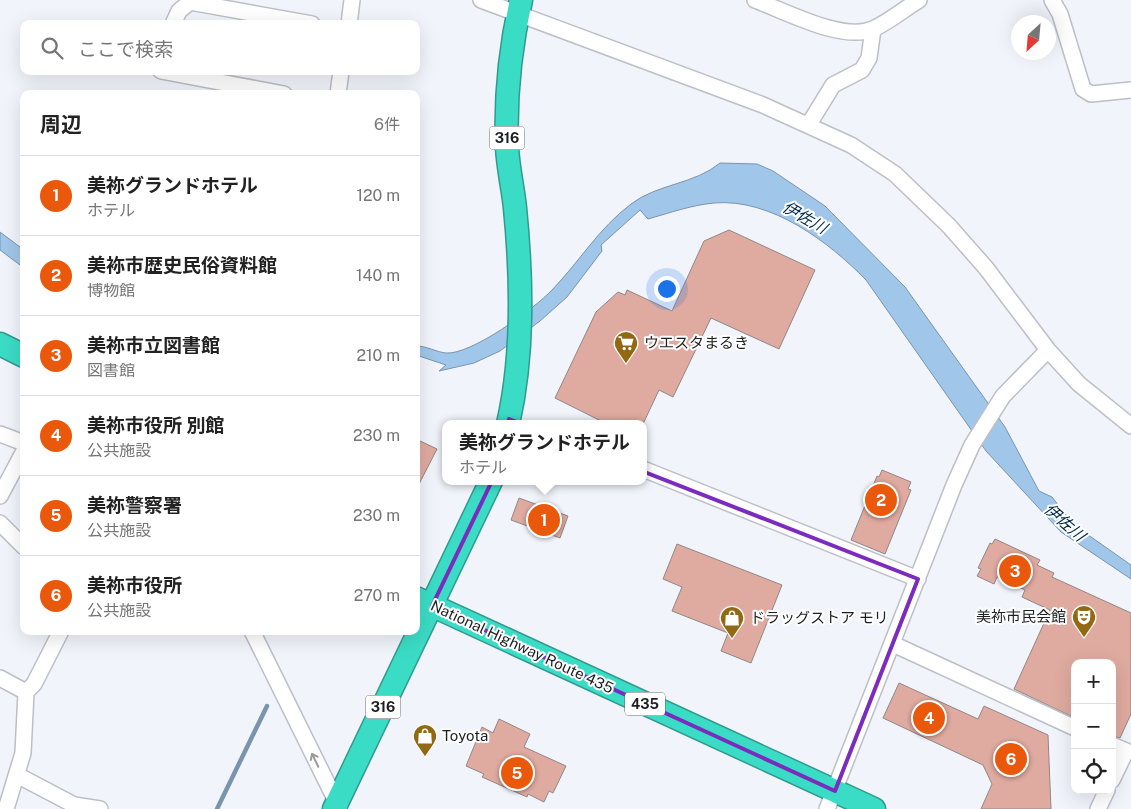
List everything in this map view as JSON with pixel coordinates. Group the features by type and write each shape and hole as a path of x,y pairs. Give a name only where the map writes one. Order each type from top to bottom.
{"highway":[{"name":"316","path":"513,420 519,359 518,276 515,209 507,149 510,49 519,6"},
{"path":"0,344 20,354"},
{"name":"316","path":"424,602 490,485"},
{"name":"National Highway Route 435","path":"424,602 831,800 874,809"},
{"name":"316","path":"337,807 410,635"}],"street":[{"path":"350,20 352,0"},
{"path":"481,0 519,6 809,124 851,145 895,174 923,200 986,268 1048,350 1079,384 1131,426"},
{"path":"755,0 830,29 857,33 873,29 919,0"},
{"path":"1052,0 1060,14 1083,89 1091,94 1131,90"},
{"path":"175,20 179,11 190,2 290,20"},
{"path":"809,124 833,85 862,70 869,58 873,29"},
{"path":"182,75 263,90"},
{"path":"339,90 341,75"},
{"path":"831,800 972,445 1004,396 1048,350"},
{"path":"0,434 20,442"},
{"path":"0,496 20,458"},
{"path":"647,471 918,578"},
{"path":"0,523 20,543"},
{"path":"6,809 23,753 26,692 34,684 59,635"},
{"path":"254,635 337,807"},
{"path":"893,644 1071,726"},
{"path":"0,678 26,692"},
{"path":"1116,747 1126,752 1116,772"},
{"path":"17,775 74,805 100,809"},
{"path":"1098,809 1105,794"}],"highlighted area":[{"path":"509,419 918,579 835,791 432,606 491,483"}],"water":[{"name":"伊佐川","path":"720,163 757,164 773,171 825,206 905,287 1005,427 1039,491 1052,497 1074,525 1131,565 1131,579 1061,532 986,451 866,280 835,251 798,225 757,208 735,203 714,203 689,207 648,219 640,210 601,245 602,251 567,297 540,321 500,351 474,363 439,371 446,365 420,356 420,346 446,353 457,352 471,347 502,329 552,290 609,224 631,204 652,192 710,170"},
{"path":"0,232 20,247 20,265 0,250"}],"building":[{"path":"729,230 815,270 779,349 711,318 673,397 659,390 645,420 599,420 555,398 596,312 618,292 625,295 627,290 672,311 704,241"},
{"path":"420,441 437,449 420,482"},
{"path":"882,470 911,482 908,489 911,490 885,554 851,540 877,476 879,477"},
{"path":"519,498 568,516 560,538 511,520"},
{"name":"美祢市民会館","path":"995,539 1040,560 1037,565 1054,573 1052,577 1131,613 1131,714 1120,738 1116,737 1116,659 1071,659 1071,716 1014,689 1050,610 1022,597 1025,590 997,577 994,584 977,576 981,569 978,568 990,543 992,544"},
{"path":"677,544 782,585 751,663 721,651 728,633 672,611 682,587 663,579"},
{"path":"899,683 978,719 984,706 1048,735 1051,809 981,809 992,784 983,765 883,718"},
{"path":"499,719 530,734 524,747 566,766 553,793 549,791 544,802 528,794 527,797 482,777 484,774 466,766 482,727 493,733"}],"waterway":[{"path":"217,809 267,706"}],"place":[{"name":"ウエスタまるき","path":"626,364"},
{"name":"美袮市歴史民俗資料館","path":"881,500"},
{"name":"美祢グランドホテル","path":"544,520"},
{"name":"美祢市立図書館","path":"1015,571"},
{"name":"美祢市民会館","path":"1084,638"},
{"name":"ドラッグストア モリ","path":"732,639"},
{"name":"美祢市役所 別館","path":"929,718"},
{"name":"Toyota","path":"425,757"},
{"name":"美祢市役所","path":"1011,759"},
{"name":"美祢警察署","path":"517,773"}]}
